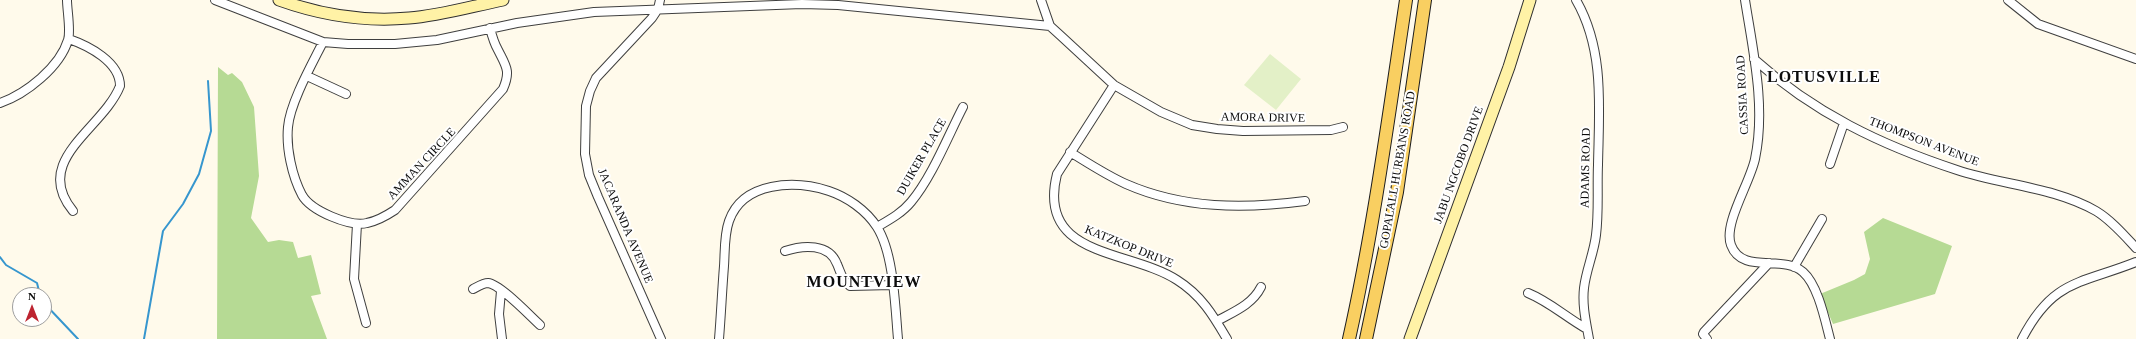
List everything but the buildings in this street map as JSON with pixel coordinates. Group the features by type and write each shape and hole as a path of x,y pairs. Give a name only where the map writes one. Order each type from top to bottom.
{"main road":[{"path":"279,0 305,9 343,17 378,20 411,18 503,0"},
{"name":"GOPALALL HURBANS ROAD","path":"1349,339 1361,284 1379,185 1406,0"},
{"name":"GOPALALL HURBANS ROAD","path":"1366,339 1397,192 1425,0"},
{"name":"JABU NGCOBO DRIVE","path":"1410,339 1503,82 1530,0"}],"street":[{"path":"0,103 25,92 37,82 61,56 69,39 67,0"},
{"path":"215,0 323,42 348,44 395,44 437,40 490,28 594,12 802,4 838,5 1050,26"},
{"name":"JACARANDA AVENUE","path":"660,0 658,9 596,78 586,106 585,154 589,175 595,190 661,339"},
{"name":"AMORA DRIVE","path":"1041,0 1050,26 1114,85 1161,112 1192,124 1243,132 1331,130 1343,127"},
{"name":"ADAMS ROAD","path":"1576,0 1586,17 1594,43 1598,65 1599,117 1596,234 1584,288 1584,309 1589,339"},
{"name":"CASSIA ROAD","path":"1745,0 1754,59 1758,114 1757,144 1747,186 1730,225 1729,238 1733,249 1742,258 1755,262 1794,267"},
{"path":"2008,0 2038,24 2136,59"},
{"name":"AMMAN CIRCLE","path":"323,42 307,76 288,125 287,141 290,159 302,196 310,204 340,220 357,224 379,220 395,210 504,89 508,80 507,67 497,48 490,28"},
{"path":"69,39 80,43 110,63 117,72 120,86 108,106 69,152 61,167 59,182 60,192 73,211"},
{"name":"THOMPSON AVENUE","path":"1754,59 1799,96 1844,123 1872,137 1956,170 2046,192 2087,206 2106,218 2136,248"},
{"path":"307,76 346,94"},
{"name":"KATZKOP DRIVE","path":"1114,85 1057,174 1053,189 1054,207 1064,228 1080,243 1176,279 1200,297 1217,321 1227,339"},
{"name":"DUIKER PLACE","path":"877,227 899,213 911,202 926,179 963,107"},
{"path":"1830,164 1844,123"},
{"path":"1070,152 1126,184 1146,192 1193,203 1249,207 1305,201"},
{"path":"719,339 725,246 729,221 736,209 747,197 760,189 777,186 798,186 828,191 858,206 877,227 888,250 898,339"},
{"path":"1822,219 1794,267 1802,271 1810,281 1820,306 1830,339"},
{"path":"357,224 354,278 366,323"},
{"path":"785,251 796,247 820,248 835,259 843,280 850,286 892,285"},
{"path":"2026,338 2042,308 2060,291 2080,281 2136,262"},
{"path":"1707,339 1703,334 1704,332 1768,263"},
{"path":"473,289 488,283 501,291 540,325"},
{"path":"1217,321 1249,303 1257,296 1262,287"},
{"path":"501,291 499,314 502,339"},
{"path":"1528,293 1540,298 1572,321 1587,329"}],"green space":[{"path":"1270,54 1301,79 1276,110 1244,85"},
{"path":"218,67 228,75 232,73 242,82 254,107 259,176 251,218 268,242 279,240 293,242 298,258 311,255 321,294 311,296 327,339 217,339"},
{"path":"1883,218 1952,246 1935,294 1833,324 1820,294 1865,274 1870,259 1864,232"}],"waterway":[{"path":"144,339 163,231 183,204 199,174 211,131 208,81"},
{"path":"0,257 6,265 37,283 38,287"},
{"path":"52,311 78,339"}],"district":[{"name":"LOTUSVILLE","path":"1824,78"},
{"name":"MOUNTVIEW","path":"864,283"}]}
